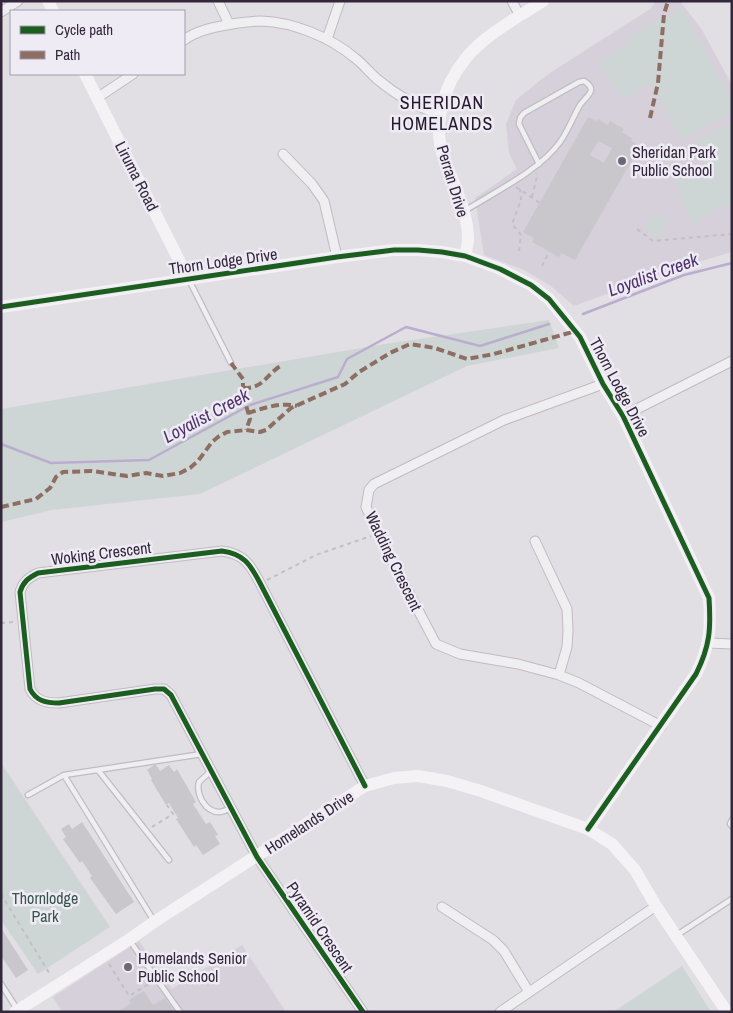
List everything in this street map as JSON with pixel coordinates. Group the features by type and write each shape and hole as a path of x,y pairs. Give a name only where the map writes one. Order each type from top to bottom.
{"street":[{"path":"1,12 18,1"},
{"path":"218,1 229,24"},
{"path":"327,39 340,1"},
{"path":"512,1 520,16"},
{"name":"Perran Drive","path":"465,256 468,239 463,212 444,158 439,137 439,114 445,94 466,58 481,44 543,1"},
{"path":"185,40 208,29 229,24 260,21 305,30 327,39 354,57 378,80 408,100 439,114"},
{"name":"Liruma Road","path":"86,75 188,278"},
{"path":"97,98 132,75"},
{"path":"283,154 312,184 324,201 337,257"},
{"name":"Thorn Lodge Drive","path":"1,307 188,278 394,250 418,250 465,256 513,275 550,299 580,337 603,384 623,416 709,598 710,624 708,643 705,656 696,674 588,829"},
{"path":"623,416 732,361"},
{"name":"Wadding Crescent","path":"603,384 504,420 374,484 369,490 366,507 378,534 436,644 460,654 518,664 559,675 661,726"},
{"path":"535,541 567,609 567,647 559,675"},
{"name":"Woking Crescent","path":"256,856 171,695 164,689 59,703 46,703 34,696 30,689 20,592 22,584 29,578 38,573 222,550 242,558 250,565 260,583 365,786"},
{"path":"708,643 732,644"},
{"name":"Homelands Drive","path":"16,1011 130,940 154,922 365,786 394,778 418,776 447,781 481,791 588,829 612,844 635,870 656,906 727,1012"},
{"name":"Pyramid Crescent","path":"256,856 363,1012"},
{"path":"500,1012 656,906"},
{"path":"442,907 493,940 504,952 529,992"}],"lane":[{"path":"463,212 539,164 560,142 580,105 589,96 590,84 584,81 579,82 524,113 520,118 519,124 539,164"},
{"path":"188,278 231,363"},
{"path":"28,795 64,775 202,754"},
{"path":"98,770 169,860"},
{"path":"210,770 199,782 199,795 206,805 215,811 222,812 231,808"},
{"path":"64,775 154,922"},
{"path":"732,820 732,826"},
{"path":"676,936 732,899"},
{"path":"130,940 180,1012"},
{"path":"1,984 16,1011"}],"path":[{"path":"532,197 537,176 533,168"},
{"path":"510,183 540,203"},
{"path":"519,251 521,235 512,224 521,200 520,189"},
{"path":"637,228 653,240 732,234"},
{"path":"542,266 549,252"},
{"path":"260,583 316,555 378,534"},
{"path":"1,623 23,621"},
{"path":"146,831 172,814 167,805"},
{"path":"1,812 1,819"},
{"path":"1,894 57,985"},
{"path":"104,956 129,996 156,980"}],"shaded area":[{"name":"Sheridan Park Public School","path":"656,1 680,1 702,30 732,85 732,252 675,269 574,306 551,286 524,270 484,255 475,198 517,169 509,153 506,124 516,100 547,75 650,9"},
{"name":"Homelands Senior Public School","path":"139,941 172,989 242,945 286,1012 62,1012 53,997"}],"green space":[{"path":"681,8 732,101 732,112 681,139 650,83 624,100 599,63 628,43 626,39"},
{"path":"732,123 732,207 728,209 725,203 692,225 675,180 688,173 710,174 694,143"},
{"path":"654,213 668,221 658,238 644,230"},
{"path":"549,320 559,348 467,366 200,494 52,510 1,522 1,409 385,344"},
{"name":"Thornlodge Park","path":"1,763 110,927 38,974 1,920"},
{"path":"682,966 711,1012 613,1012"}],"building":[{"path":"588,117 596,121 598,119 608,125 610,121 624,129 622,132 632,138 631,141 640,146 575,260 561,253 559,257 532,242 534,238 523,232","holes":["598,141 612,148 604,163 590,155"]},
{"path":"154,765 160,771 169,765 174,772 177,769 196,802 193,804 206,824 210,822 218,835 215,836 220,844 203,855 196,845 194,847 176,819 178,818 169,803 166,805 151,780 147,770"},
{"path":"82,822 134,902 116,914 90,878 92,876 82,861 80,863 63,839 66,837 61,829 69,824 72,829"},
{"path":"1,928 28,970 16,978 1,956"},
{"path":"144,991 153,1005 165,998 175,1012 117,1012 131,1003 129,1000"}],"waterway":[{"name":"Loyalist Creek","path":"583,314 684,275 732,263"},
{"name":"Loyalist Creek","path":"1,444 51,463 149,460 250,405 338,377 347,359 406,327 480,346 549,324"}],"marked path":[{"path":"650,118 658,83 664,14 668,1"},
{"path":"1,507 36,499 50,488 56,477 63,472 92,471 127,476 146,473 163,476 180,473 198,461 218,437 227,432 246,430 260,432 266,430 291,408 345,384 359,372 390,353 410,344 435,348 467,359 494,354 576,331"},
{"path":"231,363 243,379 243,395 250,419 246,430"},
{"path":"243,388 250,388 260,384 282,365"},
{"path":"248,413 279,405 297,406"}],"cycle path":[{"path":"1,307 394,250 442,252 465,256 500,269 531,285 549,299 580,337 603,384 623,416 709,598 710,619 707,646 696,674 588,829"},
{"path":"363,1012 257,857 171,695 164,689 155,689 59,703 42,700 32,693 30,689 20,592 24,583 38,573 222,551 241,557 256,576 365,786"}],"place":[{"name":"Sheridan Park Public School","path":"622,161"},
{"name":"Homelands Senior Public School","path":"128,967"}],"district":[{"name":"SHERIDAN HOMELANDS","path":"442,113"}]}
